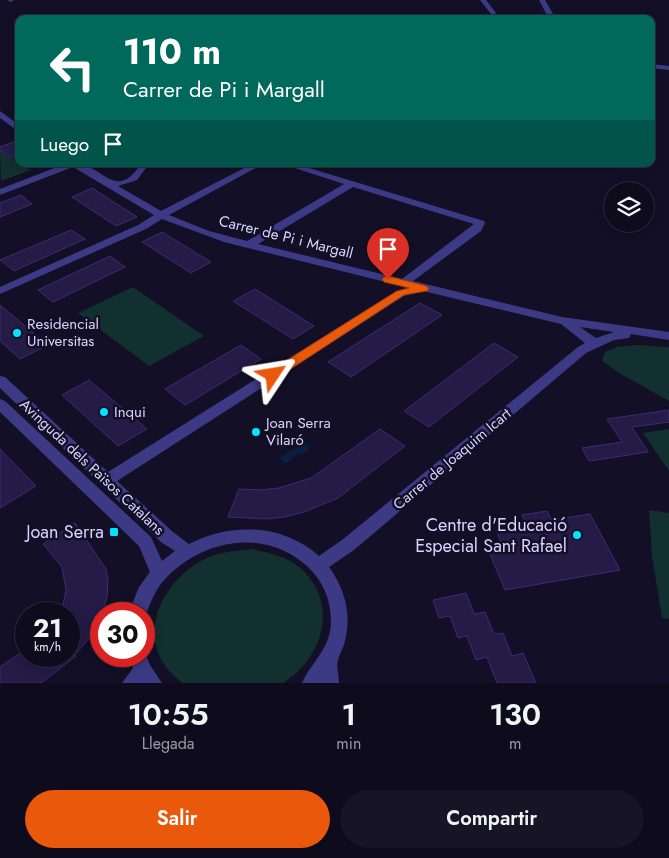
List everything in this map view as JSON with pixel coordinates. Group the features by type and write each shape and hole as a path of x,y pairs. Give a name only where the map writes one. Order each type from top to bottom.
{"street":[{"path":"483,0 493,13"},
{"path":"542,0 550,15"},
{"path":"655,66 669,68"},
{"path":"0,114 15,125"},
{"path":"0,192 66,167"},
{"name":"Carrer de Pi i Margall","path":"79,167 162,216 205,233 424,289 562,321 584,336 646,334 669,336"},
{"path":"106,183 132,180 138,176 143,167"},
{"path":"0,291 162,216 180,204 253,167"},
{"path":"297,167 480,223 477,229 404,283"},
{"path":"249,245 351,184"},
{"path":"107,480 400,293 424,289"},
{"name":"Carrer de Joaquim Icart","path":"319,566 348,545 584,336 603,336"},
{"name":"Avinguda dels Països Catalans","path":"0,380 167,537 187,551"},
{"name":"Avinguda dels Països Catalans","path":"0,404 145,542 159,573"},
{"path":"142,602 147,590 159,573 187,551 206,542 226,537 261,537 287,543 305,553 319,566 332,586 339,610 336,644 328,661 310,683"},
{"path":"328,661 330,683"}],"green space":[{"path":"0,150 15,161 15,167 25,167 31,170 1,181"},
{"path":"133,287 204,336 149,366 78,313"},
{"path":"636,345 669,347 669,401 602,361 605,352 617,347"},
{"path":"669,429 669,471 643,433"},
{"path":"649,510 669,513 669,619 662,618 652,556"},
{"path":"252,549 289,560 299,567 312,581 320,596 323,612 322,628 317,644 309,659 283,683 182,683 166,667 158,652 155,622 167,593 188,570 207,558 226,552"}],"water":[{"path":"305,443 311,447 301,455 299,453 286,463 279,458"}],"building":[{"path":"15,141 15,159 0,150 0,147"},
{"path":"92,188 137,217 116,226 72,197"},
{"path":"21,195 32,204 0,217 0,203"},
{"path":"71,230 85,239 14,271 0,260"},
{"path":"162,232 211,262 191,273 142,242"},
{"path":"110,256 125,267 53,302 38,290"},
{"path":"255,289 314,326 293,339 233,301"},
{"path":"420,303 442,315 351,377 328,362"},
{"name":"Residencial Universitas","path":"0,305 48,345 20,359 0,341"},
{"path":"494,343 518,357 429,427 404,411"},
{"path":"241,345 261,359 185,405 165,389"},
{"name":"Inqui","path":"89,380 147,429 118,446 62,395"},
{"path":"669,410 669,422 632,427 648,452 589,461 582,448 622,442 607,419"},
{"path":"380,429 405,446 338,498 304,512 285,517 266,519 228,517 239,489 279,488 311,478"},
{"path":"0,449 36,486 0,508"},
{"path":"547,511 552,520 590,514 620,570 505,590 487,547 502,544 496,530 527,525 522,515"},
{"path":"75,523 106,569 108,579 105,602 90,602 90,637 80,649 80,602 64,602 66,590 62,567 43,544"},
{"path":"466,593 474,614 485,612 494,634 503,633 512,656 523,653 536,683 497,683 487,657 476,660 467,636 458,638 450,616 439,618 433,600"},
{"path":"15,657 15,667 62,667 41,683 0,683 0,667"}],"place":[{"name":"Residencial Universitas","path":"17,333"},
{"name":"Inqui","path":"104,412"},
{"name":"Joan Serra Vilaró","path":"256,432"},
{"name":"Joan Serra","path":"114,532"},
{"name":"Centre d'Educació Especial Sant Rafael","path":"577,535"}],"route":[{"path":"273,375 400,293 424,289 388,279"}]}
